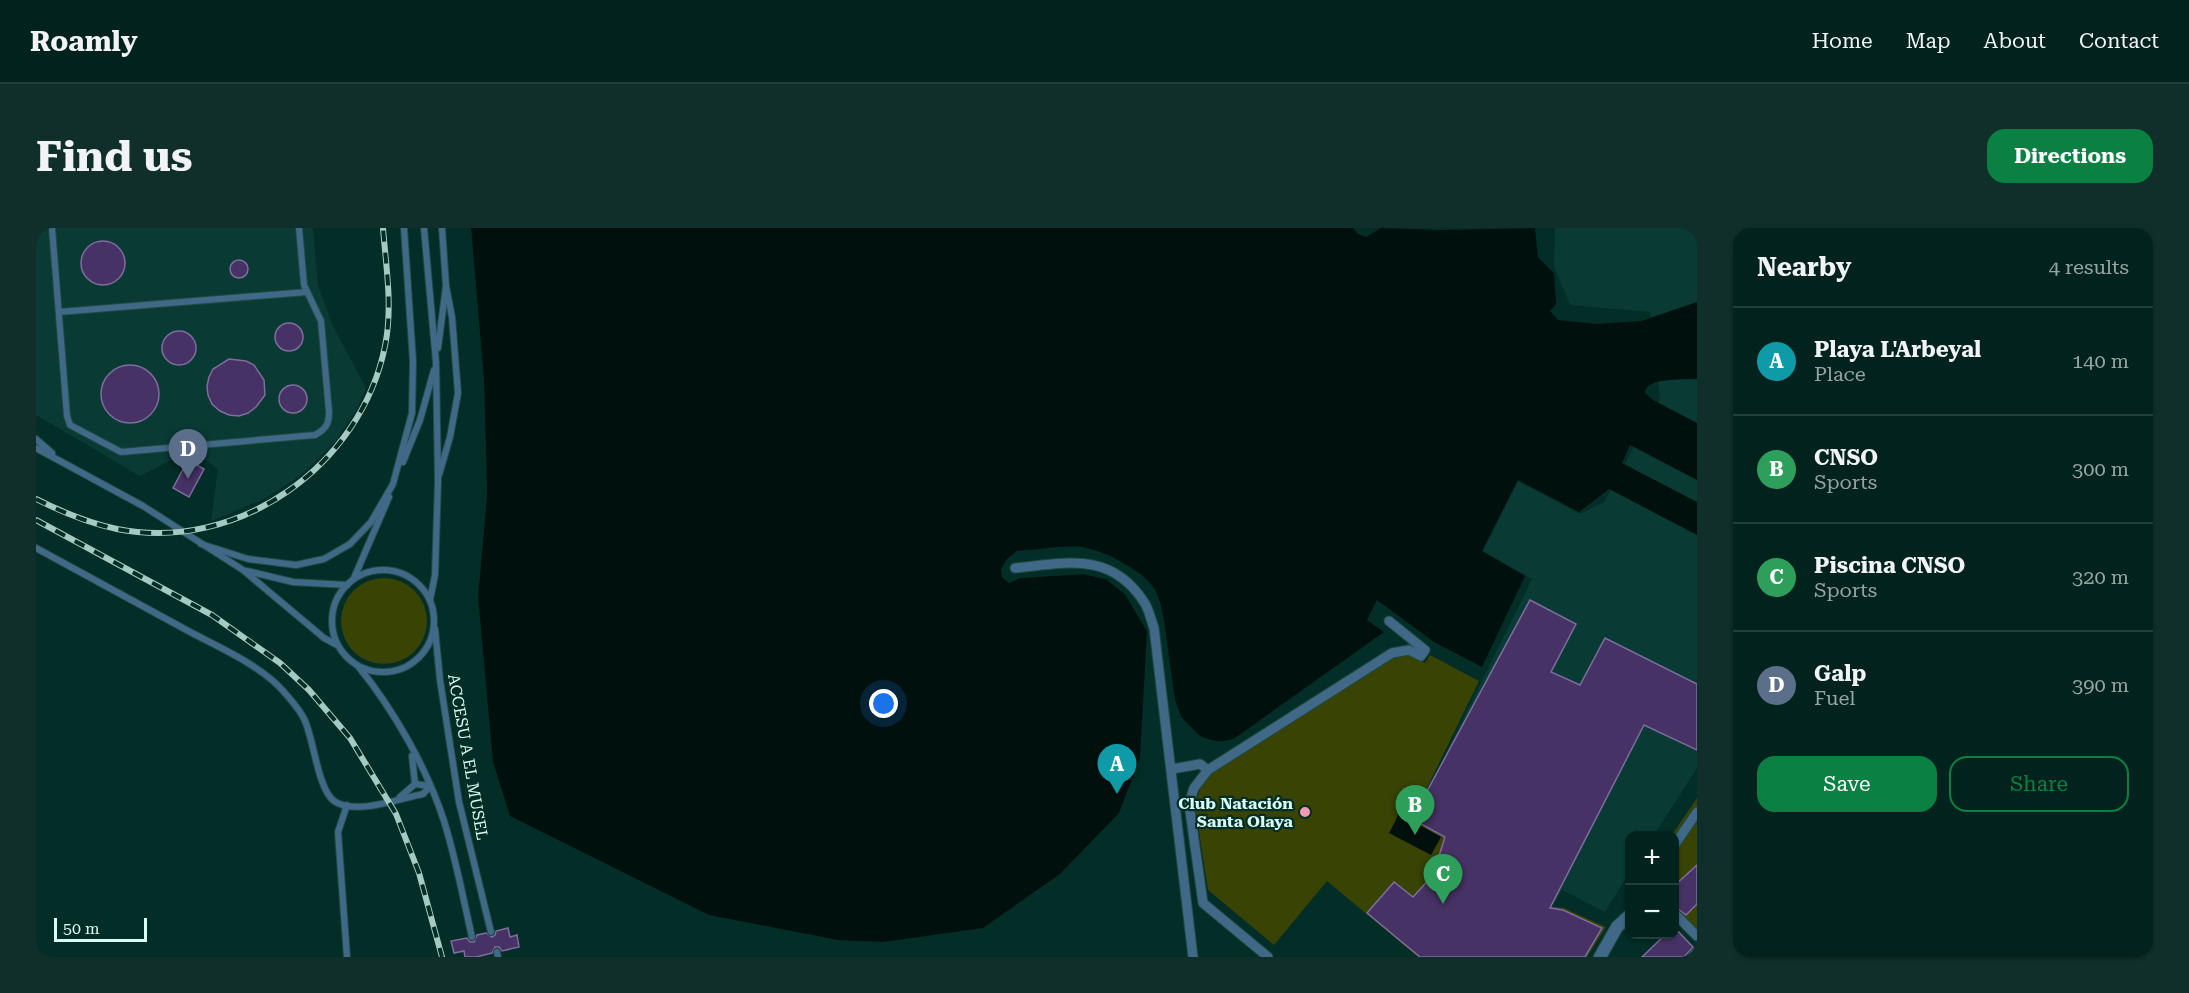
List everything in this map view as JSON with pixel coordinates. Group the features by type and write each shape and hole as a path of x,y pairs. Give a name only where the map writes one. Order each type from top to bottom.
{"street":[{"path":"1015,568 1078,562 1101,566 1125,579 1145,603 1154,628 1193,957"},
{"path":"1268,957 1203,903 1189,804 1194,788 1208,770 1392,653 1408,650 1421,656 1425,650 1389,621"},
{"path":"1172,769 1200,764 1208,770"},
{"path":"1679,839 1697,812"},
{"path":"1188,904 1203,903"},
{"path":"1600,957 1617,927 1625,919"},
{"path":"1679,919 1697,936"},
{"path":"1692,957 1697,952"}],"lane":[{"path":"52,228 67,416 70,425 121,452 315,435 325,430 329,422 329,412 321,321 304,285 299,228"},
{"path":"354,579 384,512 412,413 413,362 404,228"},
{"path":"424,228 436,362 438,481 435,575 430,600"},
{"path":"438,481 450,437 458,393 442,228"},
{"path":"201,544 248,559 296,565 324,559 350,544 371,522 393,484 420,420 436,362 446,286"},
{"path":"59,312 307,292"},
{"path":"36,439 62,462"},
{"path":"36,448 143,506 243,570 293,582 346,585"},
{"path":"36,548 246,662 282,690 305,719 323,785 336,802 355,807 377,805 423,794 430,786"},
{"name":"ACCESU A EL MUSEL","path":"243,570 324,638 337,645 371,681 430,786 444,822 472,937"},
{"path":"337,645 332,630 336,600 346,585 370,571 387,570 406,575 420,586 430,600"},
{"name":"ACCESU A EL MUSEL","path":"430,600 459,802 491,932"},
{"name":"ACCESU A EL MUSEL","path":"358,665 374,672 392,672 408,665 423,653 432,637 434,620"},
{"path":"410,747 415,768 415,784"},
{"path":"399,798 415,784 430,786"},
{"path":"347,805 338,832 347,957"}],"shaded area":[{"path":"36,228 313,228 318,285 332,324 366,388 356,411 334,443 300,476 264,499 211,521 218,469 196,454 181,455 140,476 36,415"},
{"path":"471,228 1353,228 1358,234 1366,237 1381,228 1440,230 1535,228 1538,257 1554,273 1556,304 1550,311 1558,320 1597,324 1641,321 1697,302 1697,379 1658,382 1651,384 1645,393 1653,400 1697,423 1697,480 1630,445 1622,463 1697,502 1697,535 1609,489 1579,512 1518,480 1482,551 1525,576 1482,667 1434,642 1377,600 1367,620 1384,632 1235,738 1222,741 1208,739 1191,729 1180,714 1170,674 1161,607 1150,583 1133,569 1090,549 1066,547 1017,551 1001,569 1009,583 1020,578 1083,574 1106,579 1125,594 1147,631 1140,758 1119,813 1060,874 983,928 883,942 838,940 709,915 510,816 493,762 475,674 478,596 487,494 484,382"},
{"path":"1555,228 1697,228 1697,768 1657,831 1625,831 1625,880 1605,912 1562,890 1554,904 1466,895 1463,841 1414,818 1532,579 1483,551 1518,481 1580,514 1604,502 1660,399 1650,312 1570,305 1554,266"},
{"path":"1399,814 1441,837 1431,855 1389,833"}],"green space":[{"path":"384,578 400,582 414,591 423,605 427,621 423,637 414,651 400,660 384,664 368,660 354,651 345,637 341,621 345,605 354,591 368,582"},
{"name":"Club Natación Santa Olaya","path":"1410,655 1425,663 1430,655 1479,681 1412,819 1458,845 1463,895 1564,908 1606,927 1587,957 1418,957 1327,881 1274,945 1208,890 1195,805 1200,789 1210,775 1392,657"},
{"path":"1697,798 1697,936 1679,917 1679,831 1674,831"}],"pier":[{"path":"468,228 471,228 484,382 487,494 478,596 493,762 485,738 485,741 472,675 475,595 484,494 481,383"},
{"path":"1081,547 1109,555 1142,575 1155,590 1164,621 1175,700 1181,717 1201,737 1215,742 1234,742 1215,745 1200,740 1178,718 1172,700 1161,622 1153,591 1140,577 1107,558 1081,550 1018,554 1009,561 1004,570 1005,575 1010,579 1020,575 1083,571 1107,576 1128,592 1150,630 1147,631 1125,594 1106,579 1083,574 1020,578 1009,583 1002,577 1001,569 1007,559 1017,551"}],"building":[{"path":"103,241 118,248 125,263 118,278 103,285 88,278 81,263 88,248"},
{"path":"235,260 243,260 248,265 246,276 235,278 230,273 230,265"},
{"path":"289,323 299,327 303,337 299,347 289,351 279,347 275,337 279,327"},
{"path":"179,331 191,336 196,348 191,360 179,365 167,360 162,348 167,336"},
{"path":"229,359 246,361 254,365 264,380 265,395 256,407 239,416 220,411 212,404 208,395 207,386 213,369"},
{"path":"130,365 146,370 154,378 159,394 154,410 146,418 130,423 114,418 106,410 101,394 106,378 114,370"},
{"path":"293,385 303,389 307,399 303,409 293,413 283,409 279,399 283,389"},
{"path":"188,460 204,469 189,497 173,488"},
{"path":"1530,600 1576,624 1551,672 1580,685 1605,638 1697,684 1697,750 1644,725 1550,908 1563,910 1602,928 1585,957 1420,957 1367,913 1394,882 1413,897 1433,875 1445,837 1412,819"},
{"path":"1697,865 1697,904 1686,915 1679,910 1679,881"},
{"path":"508,928 510,937 517,935 519,947 502,951 499,947 495,947 492,953 476,957 465,957 464,951 454,953 451,941 467,938 470,942 474,942 477,935 486,933 492,937 496,931"},
{"path":"1679,932 1693,947 1684,957 1642,957 1661,939 1679,939"}],"railway":[{"path":"36,499 75,517 106,527 162,533 207,527 249,513 287,492 322,463 350,429 372,389 385,346 388,317 383,228"},
{"path":"36,520 212,615 280,663 309,690 350,738 396,814 419,873 442,957"}],"place":[{"name":"Galp","path":"188,479"},
{"name":"Playa L'Arbeyal","path":"1117,794"},
{"name":"Club Natación Santa Olaya","path":"1305,812"},
{"name":"CNSO","path":"1415,835"},
{"name":"Piscina CNSO","path":"1443,904"}]}
